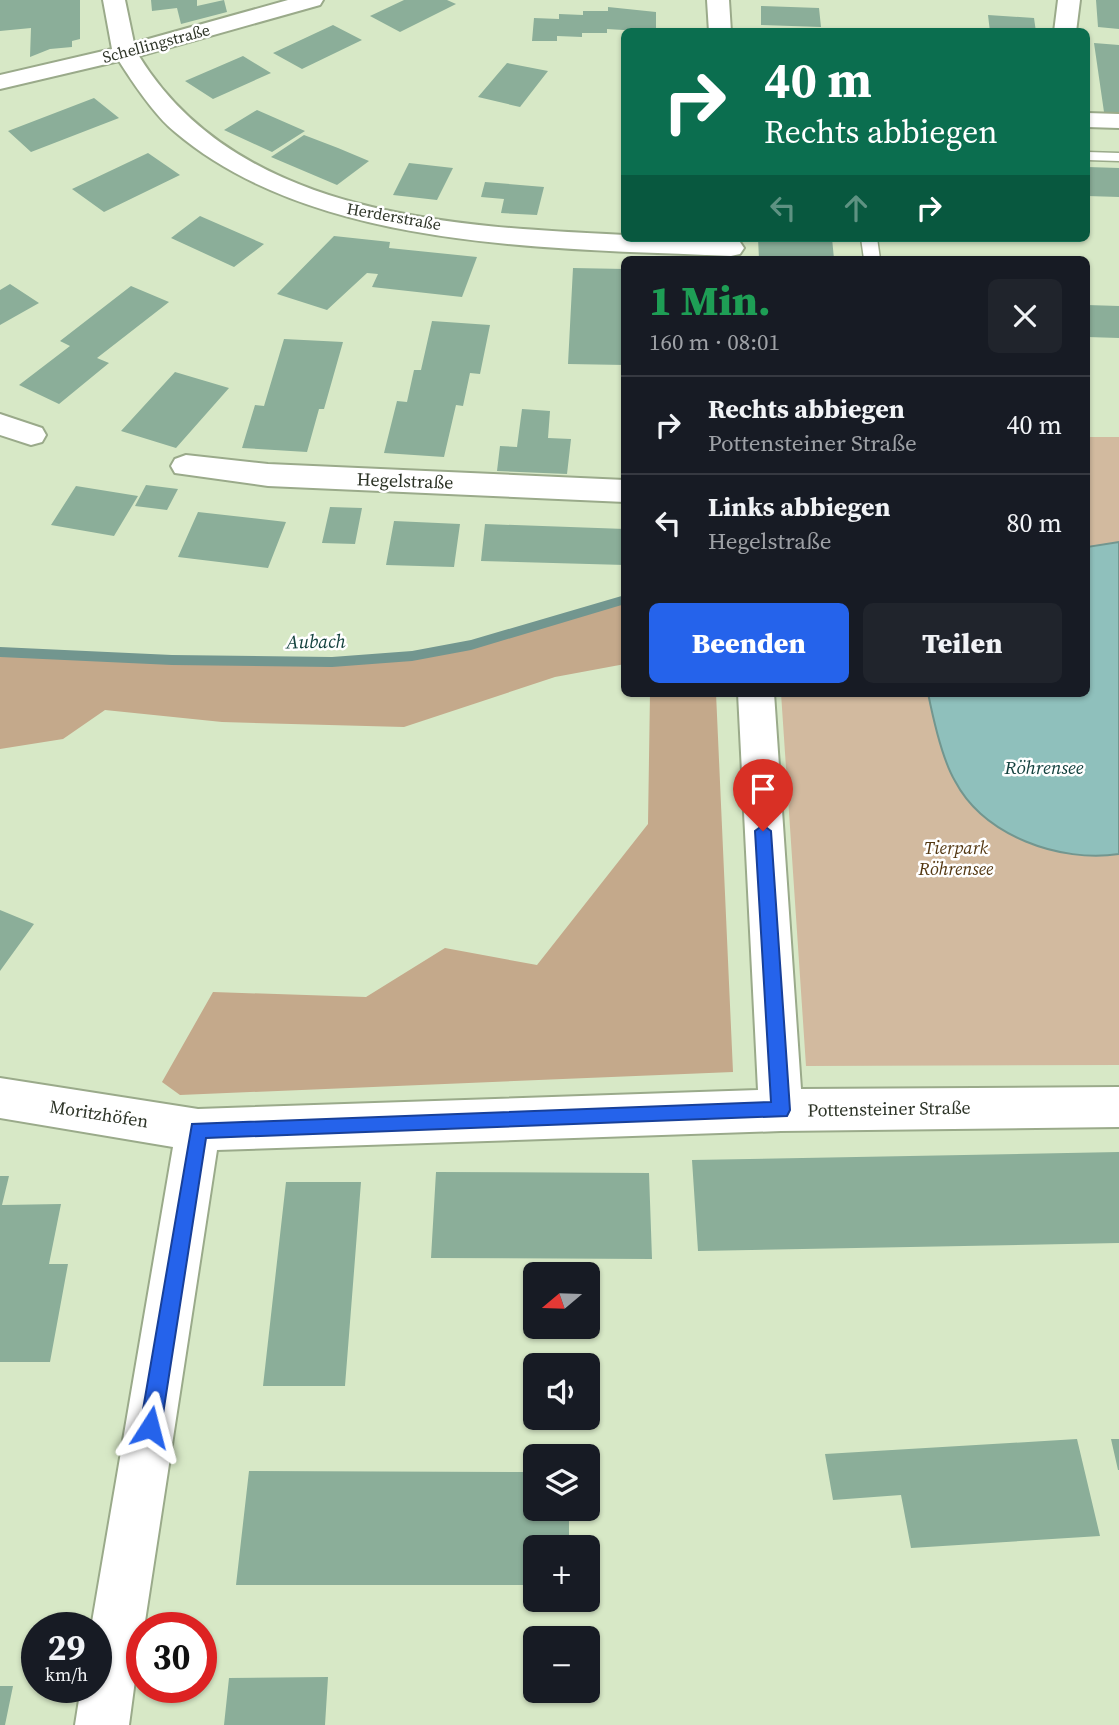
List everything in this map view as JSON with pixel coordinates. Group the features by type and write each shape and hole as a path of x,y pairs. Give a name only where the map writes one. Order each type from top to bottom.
{"street":[{"name":"Herderstraße","path":"114,0 125,53 183,127 225,159 277,184 347,209 525,238 731,248"},
{"name":"Schellingstraße","path":"0,82 125,53 312,0"},
{"path":"718,0 720,28"},
{"path":"1066,28 1069,0"},
{"path":"1090,120 1119,121"},
{"path":"0,424 31,435"},
{"name":"Hegelstraße","path":"186,466 268,475 621,491"},
{"path":"755,697 781,1110"},
{"name":"Moritzhöfen","path":"0,1098 198,1130"},
{"name":"Pottensteiner Straße","path":"198,1130 781,1110 1119,1107"},
{"path":"102,1725 198,1130"}],"lane":[{"path":"1090,156 1119,157"}],"green space":[{"name":"Tierpark Röhrensee","path":"1090,437 1119,437 1119,1065 806,1066 781,697 1090,697"}],"shaded area":[{"path":"621,600 621,665 555,677 404,727 222,722 105,710 63,739 0,749 0,652 172,660 332,662 411,656 471,645"},
{"path":"650,697 716,697 733,1072 180,1095 162,1082 213,992 366,997 445,948 537,965 648,824"}],"water":[{"name":"Röhrensee","path":"1119,542 1119,854 1096,856 1073,854 1026,842 985,817 968,800 955,781 935,726 929,697 1090,697 1090,547"}],"building":[{"path":"0,0 80,0 80,39 72,41 72,47 50,49 30,57 31,28 0,31"},
{"path":"151,0 197,0 197,6 224,0 227,12 181,24 177,8 152,11"},
{"path":"404,0 447,0 456,4 400,32 370,16"},
{"path":"1096,0 1119,0 1119,29 1098,27"},
{"path":"761,6 819,8 821,27 761,25"},
{"path":"608,7 656,12 656,28 607,29 607,33 582,33 582,37 557,36 557,41 532,41 534,18 559,19 559,14 583,15 583,11 608,11"},
{"path":"988,15 1034,18 1035,28 990,28"},
{"path":"333,25 362,40 302,69 273,53"},
{"path":"1094,43 1119,45 1119,113 1104,112"},
{"path":"243,56 271,73 213,99 185,81"},
{"path":"507,63 548,71 520,107 478,97"},
{"path":"94,98 119,118 31,152 8,131"},
{"path":"257,110 305,131 272,152 224,130"},
{"path":"304,135 369,161 337,185 271,157"},
{"path":"148,153 180,175 104,212 72,189"},
{"path":"409,163 453,168 437,200 393,195"},
{"path":"1090,167 1119,168 1119,197 1090,196"},
{"path":"485,182 544,187 537,215 501,213 504,199 481,197"},
{"path":"200,216 264,244 234,267 171,238"},
{"path":"334,236 390,242 389,248 477,257 462,297 372,287 378,274 367,273 327,310 277,294"},
{"path":"758,242 832,242 834,256 759,256"},
{"path":"573,268 621,269 621,365 568,364"},
{"path":"10,284 39,303 0,325 0,290"},
{"path":"131,286 169,302 97,358 109,363 59,404 19,385 70,346 60,341"},
{"path":"1090,305 1119,306 1119,338 1090,337"},
{"path":"432,321 490,325 480,374 470,373 463,406 456,405 444,457 384,453 397,401 407,402 414,370 421,370"},
{"path":"284,339 343,342 324,409 319,409 307,452 242,448 255,405 264,406"},
{"path":"175,372 229,388 176,448 121,431"},
{"path":"522,409 550,411 548,438 571,439 567,474 497,471 500,446 517,447"},
{"path":"146,485 178,489 167,510 135,506"},
{"path":"76,486 138,496 114,536 51,525"},
{"path":"330,507 362,508 355,544 322,543"},
{"path":"198,512 286,522 268,568 178,557"},
{"path":"394,521 460,524 454,567 386,565"},
{"path":"485,524 621,529 621,565 481,561"},
{"path":"0,910 34,924 0,971"},
{"path":"1119,1152 1119,1243 698,1251 692,1160"},
{"path":"436,1172 649,1173 652,1259 431,1258"},
{"path":"0,1176 9,1176 2,1205 61,1204 49,1264 68,1264 50,1362 0,1362"},
{"path":"286,1182 361,1182 345,1386 263,1386"},
{"path":"1077,1439 1100,1536 911,1548 901,1495 833,1500 825,1454"},
{"path":"1111,1439 1119,1439 1119,1470 1118,1470"},
{"path":"249,1471 523,1472 523,1521 569,1521 569,1535 523,1535 523,1585 236,1585"},
{"path":"328,1677 325,1725 224,1725 229,1678"},
{"path":"0,1686 13,1686 5,1725 0,1725"}],"waterway":[{"name":"Aubach","path":"0,652 172,660 332,662 412,656 471,645 621,600"}],"route":[{"path":"150,1427 198,1130 781,1110 763,831"}]}
